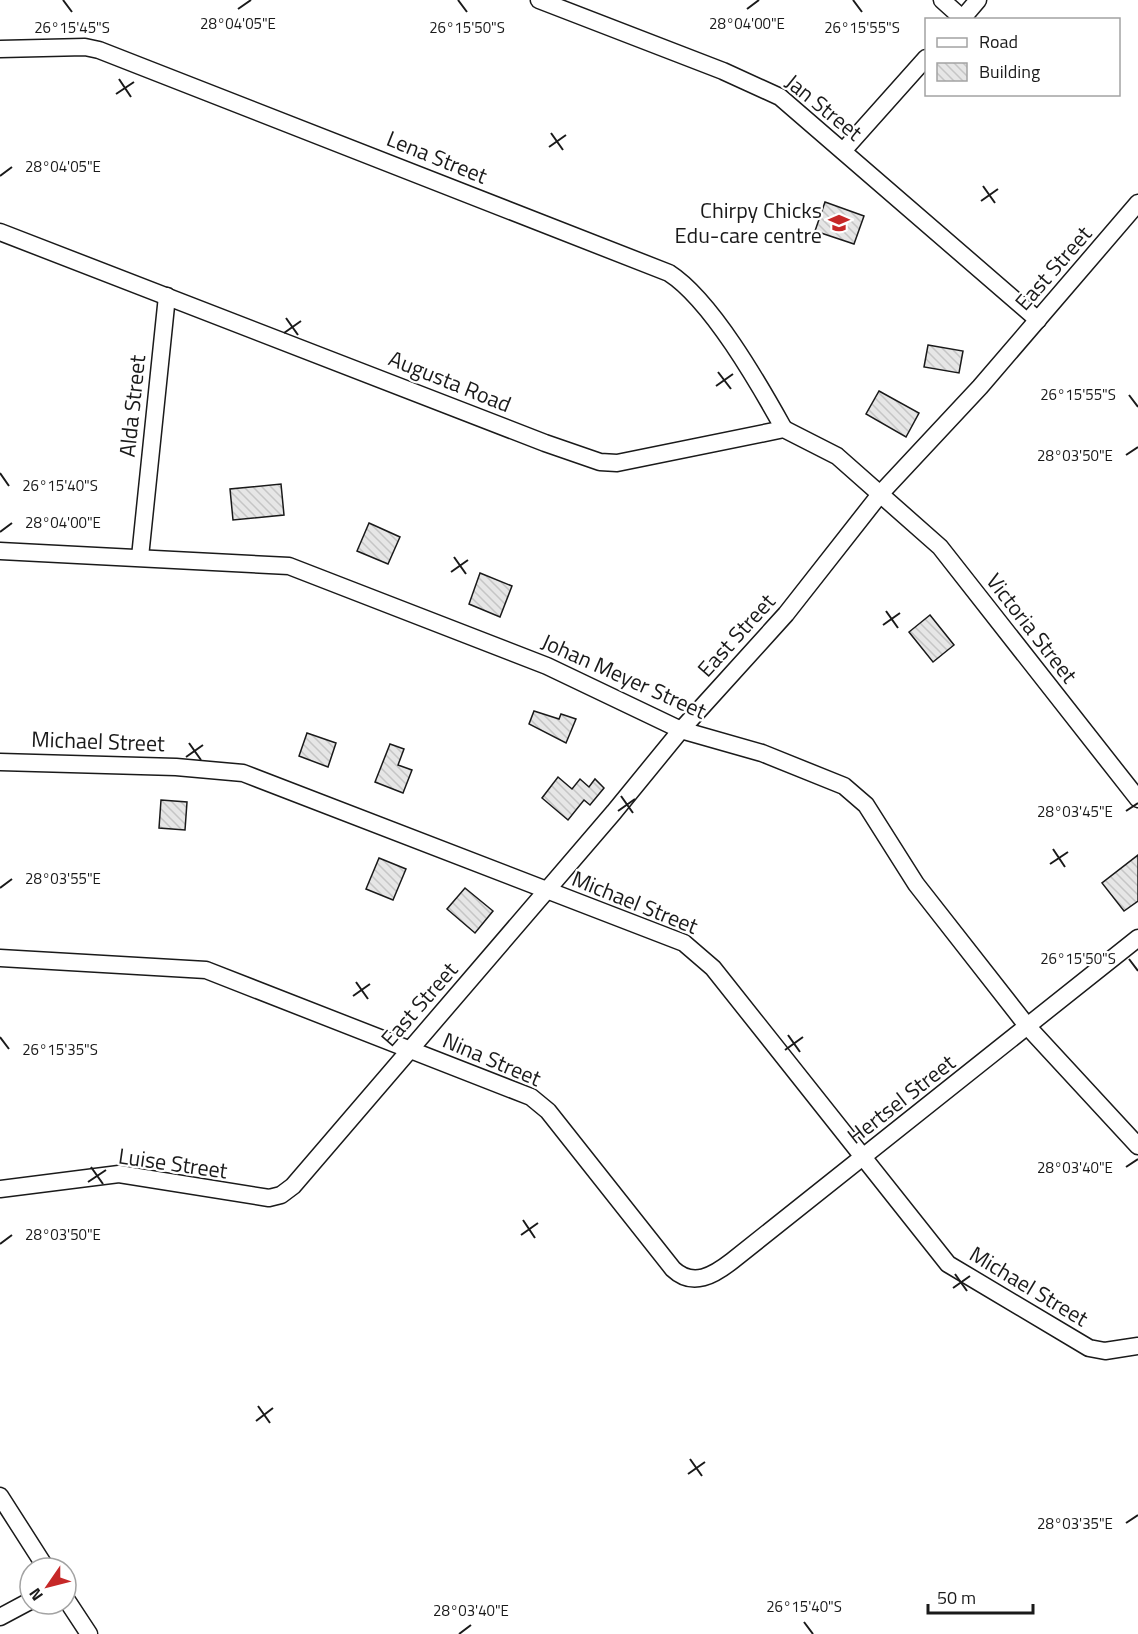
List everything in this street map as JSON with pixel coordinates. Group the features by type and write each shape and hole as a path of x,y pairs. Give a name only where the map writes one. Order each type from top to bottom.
{"street":[{"name":"Jan Street","path":"539,0 774,93 1038,320"},
{"path":"942,0 961,18"},
{"path":"963,18 978,0"},
{"name":"Lena Street","path":"0,49 85,47 99,50 669,273 688,288 746,364 784,429"},
{"path":"843,150 925,60"},
{"name":"East Street","path":"299,1180 681,730 786,614 881,493 980,387 1138,203"},
{"name":"Augusta Road","path":"0,232 600,462 632,461 784,429"},
{"name":"Alda Street","path":"140,557 167,296"},
{"path":"784,429 837,456 881,493"},
{"name":"Victoria Street","path":"881,493 940,547 1138,799"},
{"name":"Johan Meyer Street","path":"0,551 289,566 547,666 681,730 762,753 835,782 857,795 916,884 1028,1027 1138,1146"},
{"name":"Michael Street","path":"0,762 27,760 176,767 243,773 684,942 699,953 951,1267 1089,1348 1105,1352 1138,1346"},
{"name":"Hertsel Street","path":"685,1278 702,1278 719,1271 1138,938"},
{"name":"Nina Street","path":"0,958 206,970 524,1094 542,1105 673,1269 685,1278"},
{"name":"Luise Street","path":"0,1189 119,1174 269,1198 285,1192 299,1180"},
{"path":"0,1496 38,1556"},
{"path":"0,1617 18,1607"},
{"path":"77,1616 89,1634"}],"building":[{"name":"Chirpy Chicks Edu-care centre","path":"825,202 864,216 854,244 815,231"},
{"path":"928,345 963,351 959,373 924,367"},
{"path":"879,391 919,413 906,437 866,414"},
{"path":"281,484 284,515 233,520 230,489"},
{"path":"369,523 400,537 388,564 357,551"},
{"path":"480,573 512,586 500,617 469,604"},
{"path":"930,615 954,645 933,662 909,632"},
{"path":"534,711 559,719 561,714 576,719 566,743 529,724"},
{"path":"307,733 336,743 328,767 299,756"},
{"path":"390,744 404,749 398,765 412,770 403,793 375,782"},
{"path":"558,777 572,789 580,779 589,787 595,779 604,788 590,805 584,800 568,820 542,798"},
{"path":"161,800 187,802 185,830 159,828"},
{"path":"1138,855 1138,901 1124,911 1102,883"},
{"path":"379,858 406,869 393,900 366,889"},
{"path":"465,888 493,911 475,933 447,909"}],"place":[{"name":"Chirpy Chicks Edu-care centre","path":"839,223"}]}
